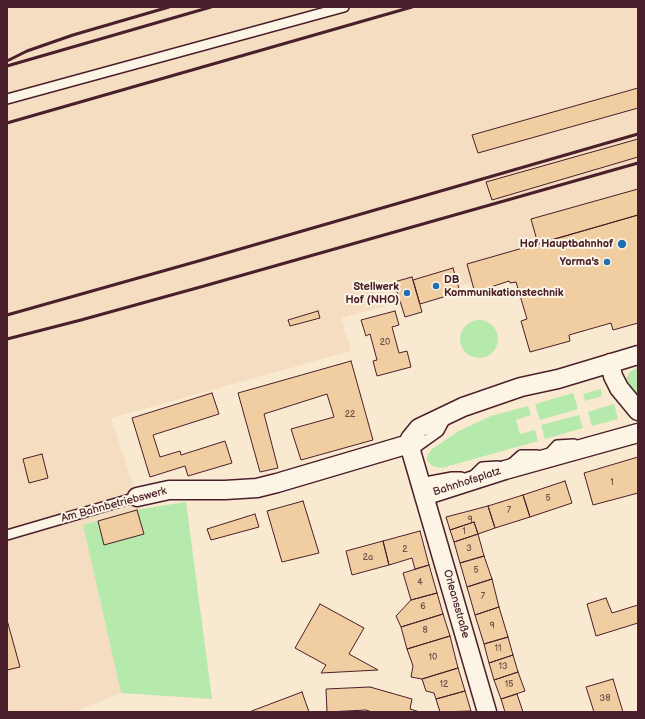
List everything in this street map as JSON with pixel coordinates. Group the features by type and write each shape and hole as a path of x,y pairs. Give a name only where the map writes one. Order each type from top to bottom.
{"street":[{"path":"410,448 414,433 419,428 463,407 521,387 558,379 638,355"},
{"path":"605,364 619,388 638,411"},
{"name":"Bahnhofsplatz","path":"410,448 422,490 468,481 632,435"},
{"name":"Am Bahnbetriebswerk","path":"137,497 169,490 225,490 257,488 410,448"},
{"name":"Orleansstraße","path":"422,490 488,712"}],"lane":[{"path":"7,99 344,7"},
{"name":"Am Bahnbetriebswerk","path":"7,535 137,497"}],"shaded area":[{"path":"7,7 638,7 638,238 341,318 351,351 111,418 141,509 83,525 121,693 74,712 7,712"}],"green space":[{"path":"475,320 483,320 493,325 497,332 497,346 493,353 483,358 475,358 465,353 463,350 460,343 460,335 465,325 468,323"},
{"path":"638,367 638,398 625,380 630,372"},
{"path":"601,389 602,396 585,401 583,394"},
{"path":"573,393 578,409 540,420 535,404"},
{"path":"614,404 618,419 592,426 588,412"},
{"path":"528,406 531,415 516,420 520,434 535,430 538,441 442,468 432,466 427,460 427,456 432,449 459,431 491,416"},
{"path":"579,415 583,428 545,439 541,425"},
{"path":"186,502 212,699 121,693 83,525 141,509"}],"building":[{"path":"638,88 638,108 478,153 472,135"},
{"path":"638,139 638,157 492,200 486,182"},
{"path":"638,189 638,215 538,244 531,219"},
{"path":"638,215 638,323 613,330 611,323 569,335 570,341 530,352 521,321 527,319 516,282 510,283 509,281 475,293 467,264"},
{"name":"DB Kommunikationstechnik","path":"453,268 460,292 420,304 413,280"},
{"name":"Stellwerk Hof (NHO)","path":"412,277 422,312 405,317 394,282"},
{"path":"318,311 320,318 290,326 288,320"},
{"path":"395,311 399,325 392,327 399,353 407,351 411,367 377,376 373,361 377,360 370,334 366,336 361,320"},
{"path":"351,361 373,440 301,460 291,429 334,417 327,394 264,414 278,468 260,472 238,393"},
{"path":"212,393 219,414 153,435 160,457 180,451 181,455 225,441 232,463 188,476 185,466 150,477 132,418"},
{"path":"42,454 48,478 29,483 23,459"},
{"path":"638,457 638,493 593,505 584,473"},
{"path":"565,481 572,503 530,517 523,495"},
{"path":"523,495 530,517 495,528 488,506"},
{"path":"303,501 319,553 282,562 267,511"},
{"path":"488,506 495,528 478,534 474,522 450,530 446,517"},
{"path":"137,510 144,534 104,545 98,521"},
{"path":"255,514 259,527 211,540 207,529"},
{"path":"474,522 478,534 454,542 450,530"},
{"path":"420,531 429,565 415,569 412,558 389,565 383,541"},
{"path":"478,534 484,556 460,563 454,542"},
{"path":"383,541 389,565 352,575 346,551"},
{"path":"484,556 492,579 467,587 460,563"},
{"path":"429,565 437,593 411,600 403,573"},
{"path":"492,579 499,607 475,615 467,587"},
{"path":"437,593 443,614 401,627 396,616 411,600"},
{"path":"606,598 612,613 638,605 638,623 596,636 587,604"},
{"path":"320,604 364,628 349,654 378,670 321,673 326,665 295,648"},
{"path":"499,607 508,637 484,644 475,615"},
{"path":"443,614 450,636 407,649 401,627"},
{"path":"7,620 20,667 7,670"},
{"path":"450,636 458,668 422,679 411,677 413,666 407,649"},
{"path":"508,637 513,655 489,663 484,644"},
{"path":"513,655 518,672 494,680 489,663"},
{"path":"458,668 465,691 436,699 434,693 426,691 422,679"},
{"path":"518,672 525,691 501,699 494,680"},
{"path":"613,679 623,712 594,712 586,687"},
{"path":"370,687 412,699 410,709 420,712 372,712 366,710 327,712 326,689"},
{"path":"465,691 471,711 440,712 436,699"},
{"path":"302,692 309,712 249,712"},
{"path":"517,694 523,712 505,712 501,699"}],"railway":[{"path":"7,61 27,51 73,35 169,7"},
{"path":"7,66 211,7"},
{"path":"7,123 412,7"},
{"path":"7,315 638,134"},
{"path":"7,339 204,286 638,163"}],"place":[{"name":"Hof Hauptbahnhof","path":"622,244"},
{"name":"Yorma's","path":"607,262"},
{"name":"DB Kommunikationstechnik","path":"436,286"},
{"name":"Stellwerk Hof (NHO)","path":"407,293"}]}
